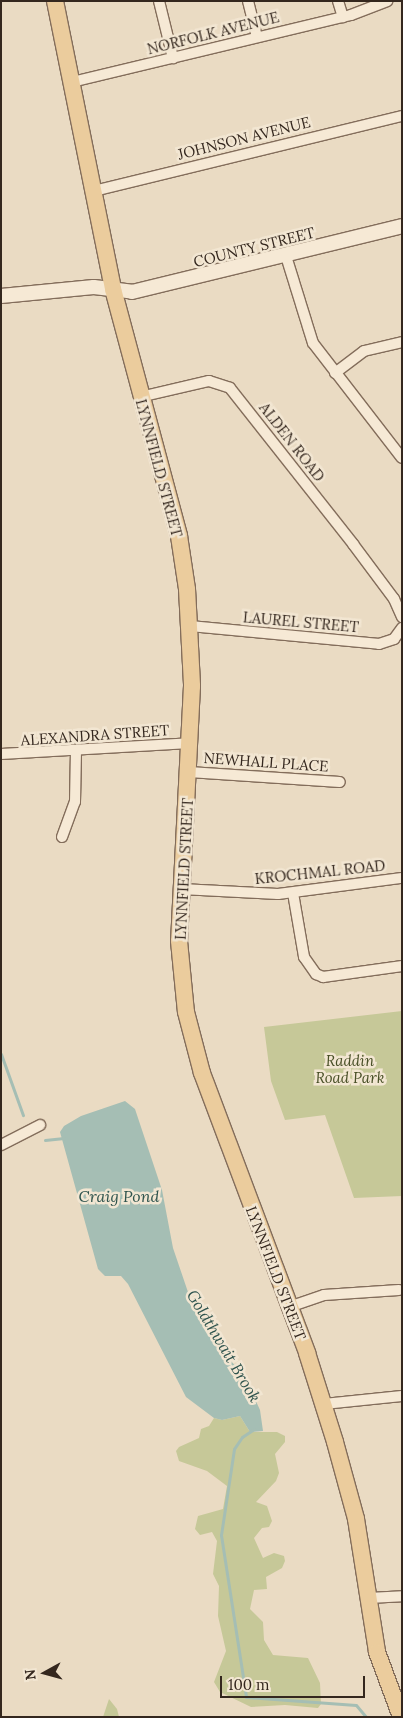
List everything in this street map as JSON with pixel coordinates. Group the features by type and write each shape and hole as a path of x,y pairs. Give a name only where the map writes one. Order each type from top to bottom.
{"main road":[{"name":"LYNNFIELD STREET","path":"55,1 113,289 140,397 179,536 190,626 190,743 182,889 181,978 194,1046 324,1404 356,1519 382,1672 401,1717"},
{"name":"COUNTY STREET","path":"1,296 94,287 132,292 286,256 402,226"}],"street":[{"path":"159,1 173,58"},
{"path":"248,1 257,37"},
{"path":"338,1 343,17"},
{"name":"NORFOLK AVENUE","path":"72,82 343,17 388,1"},
{"name":"JOHNSON AVENUE","path":"94,191 402,116"},
{"path":"286,256 306,327 319,352 402,458"},
{"path":"335,373 364,351 402,342"},
{"name":"ALDEN ROAD","path":"140,397 209,381 230,388 386,589 402,617"},
{"name":"LAUREL STREET","path":"190,626 379,644 394,638 402,628"},
{"name":"ALEXANDRA STREET","path":"1,754 190,743"},
{"path":"62,837 75,802 76,750"},
{"name":"NEWHALL PLACE","path":"189,772 340,782"},
{"name":"KROCHMAL ROAD","path":"182,889 246,895 293,893 402,878"},
{"path":"293,893 304,957 316,974 324,976 402,966"},
{"path":"1,1145 40,1125"},
{"path":"289,1307 324,1295 399,1290"},
{"path":"324,1404 402,1396"},
{"path":"369,1598 402,1596"}],"green space":[{"name":"Raddin Road Park","path":"402,1011 402,1196 354,1198 325,1115 285,1120 271,1081 264,1027"},
{"path":"240,1416 250,1432 277,1432 285,1436 285,1442 275,1454 279,1473 276,1481 256,1502 267,1506 272,1521 269,1527 262,1528 254,1538 263,1558 274,1553 284,1556 285,1561 282,1568 266,1577 267,1589 254,1590 250,1609 263,1622 264,1640 273,1655 308,1658 320,1683 321,1704 318,1708 285,1705 251,1707 220,1692 214,1682 226,1651 218,1616 219,1586 213,1574 217,1541 212,1532 200,1535 195,1529 198,1516 223,1509 227,1486 207,1471 179,1461 176,1451 179,1447 199,1438 201,1429 209,1426 214,1418 222,1420"},
{"path":"109,1699 117,1709 119,1717 103,1717"}],"water":[{"name":"Craig Pond","path":"125,1101 135,1109 162,1190 173,1248 189,1295 228,1358 244,1375 260,1410 263,1431 250,1432 240,1416 222,1420 214,1418 186,1397 128,1284 121,1276 105,1276 98,1269 60,1132 64,1126 81,1116"}],"waterway":[{"name":"Goldthwait Brook","path":"1,1054 23,1115"},
{"name":"Goldthwait Brook","path":"45,1140 64,1138"},
{"name":"Goldthwait Brook","path":"254,1429 242,1437 234,1449 221,1535 246,1697 356,1705 366,1717"}]}
